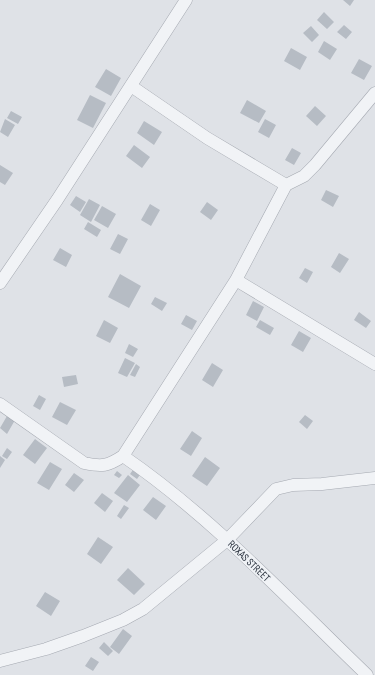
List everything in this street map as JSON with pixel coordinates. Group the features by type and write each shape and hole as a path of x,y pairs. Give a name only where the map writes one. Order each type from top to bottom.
{"street":[{"path":"0,283 57,200 186,0"},
{"path":"131,86 207,138 286,185"},
{"path":"0,404 84,463 100,466 113,463 123,456 236,280 286,185 304,176 315,165 375,93"},
{"path":"236,280 375,364"},
{"name":"ROXAS STREET","path":"123,456 149,473 227,540 367,675"},
{"path":"0,660 46,649 123,620 142,609 227,540 276,489 293,485 322,484 375,478"}],"building":[{"path":"343,0 354,0 350,6"},
{"path":"324,12 334,22 327,29 317,20"},
{"path":"344,25 352,32 346,39 337,32"},
{"path":"311,26 319,35 312,42 303,33"},
{"path":"324,41 337,49 330,60 318,52"},
{"path":"291,48 307,57 300,70 284,61"},
{"path":"359,59 372,66 364,80 351,73"},
{"path":"106,69 121,78 111,96 95,87"},
{"path":"90,95 106,103 93,128 77,120"},
{"path":"247,100 266,111 259,123 240,113"},
{"path":"315,106 326,116 317,126 306,116"},
{"path":"11,111 22,117 18,124 7,118"},
{"path":"5,119 15,125 8,137 0,132"},
{"path":"265,119 276,125 269,138 258,132"},
{"path":"144,121 162,132 154,145 137,133"},
{"path":"134,145 150,157 142,168 126,156"},
{"path":"292,148 301,153 294,165 285,160"},
{"path":"0,165 13,173 5,185 0,182"},
{"path":"326,190 339,196 333,207 321,200"},
{"path":"76,196 86,202 80,212 70,205"},
{"path":"89,199 100,205 91,222 80,215"},
{"path":"207,202 218,210 211,220 200,212"},
{"path":"150,204 160,210 151,226 141,220"},
{"path":"102,206 116,214 108,228 94,220"},
{"path":"88,222 101,230 97,237 84,229"},
{"path":"118,234 128,239 120,254 110,249"},
{"path":"60,248 72,255 66,267 53,260"},
{"path":"339,253 349,259 340,273 331,267"},
{"path":"305,268 313,272 307,283 299,278"},
{"path":"120,274 141,286 129,308 108,297"},
{"path":"155,297 167,303 162,311 151,304"},
{"path":"253,301 264,307 257,321 246,315"},
{"path":"359,312 371,321 366,328 354,320"},
{"path":"186,315 197,321 192,330 181,324"},
{"path":"104,320 118,328 110,343 96,336"},
{"path":"260,320 274,328 270,335 256,327"},
{"path":"299,331 311,338 303,352 291,345"},
{"path":"129,344 138,349 133,357 125,353"},
{"path":"125,358 135,363 127,377 118,373"},
{"path":"212,363 223,370 213,387 202,380"},
{"path":"136,364 140,367 135,377 130,375"},
{"path":"76,375 78,384 64,387 62,377"},
{"path":"39,395 46,399 40,410 33,406"},
{"path":"60,402 76,410 67,425 52,417"},
{"path":"305,415 313,421 307,429 299,422"},
{"path":"7,416 15,420 7,434 0,428"},
{"path":"192,431 202,438 191,456 180,449"},
{"path":"35,439 47,448 35,464 23,455"},
{"path":"7,448 12,452 7,459 2,456"},
{"path":"0,456 5,460 0,468"},
{"path":"205,457 220,468 207,486 192,476"},
{"path":"50,462 62,469 49,490 37,483"},
{"path":"135,467 142,472 137,479 130,474"},
{"path":"117,471 122,475 119,478 114,475"},
{"path":"74,473 84,480 74,492 65,485"},
{"path":"128,475 140,485 127,502 114,493"},
{"path":"102,493 113,501 105,512 94,503"},
{"path":"153,497 166,506 156,520 143,510"},
{"path":"124,505 129,508 121,519 117,516"},
{"path":"98,537 113,547 101,564 87,554"},
{"path":"128,568 145,584 134,595 117,580"},
{"path":"45,592 60,601 51,616 36,606"},
{"path":"123,629 132,636 119,654 110,647"},
{"path":"104,642 113,651 108,656 99,648"},
{"path":"91,657 99,662 93,671 85,666"}]}
